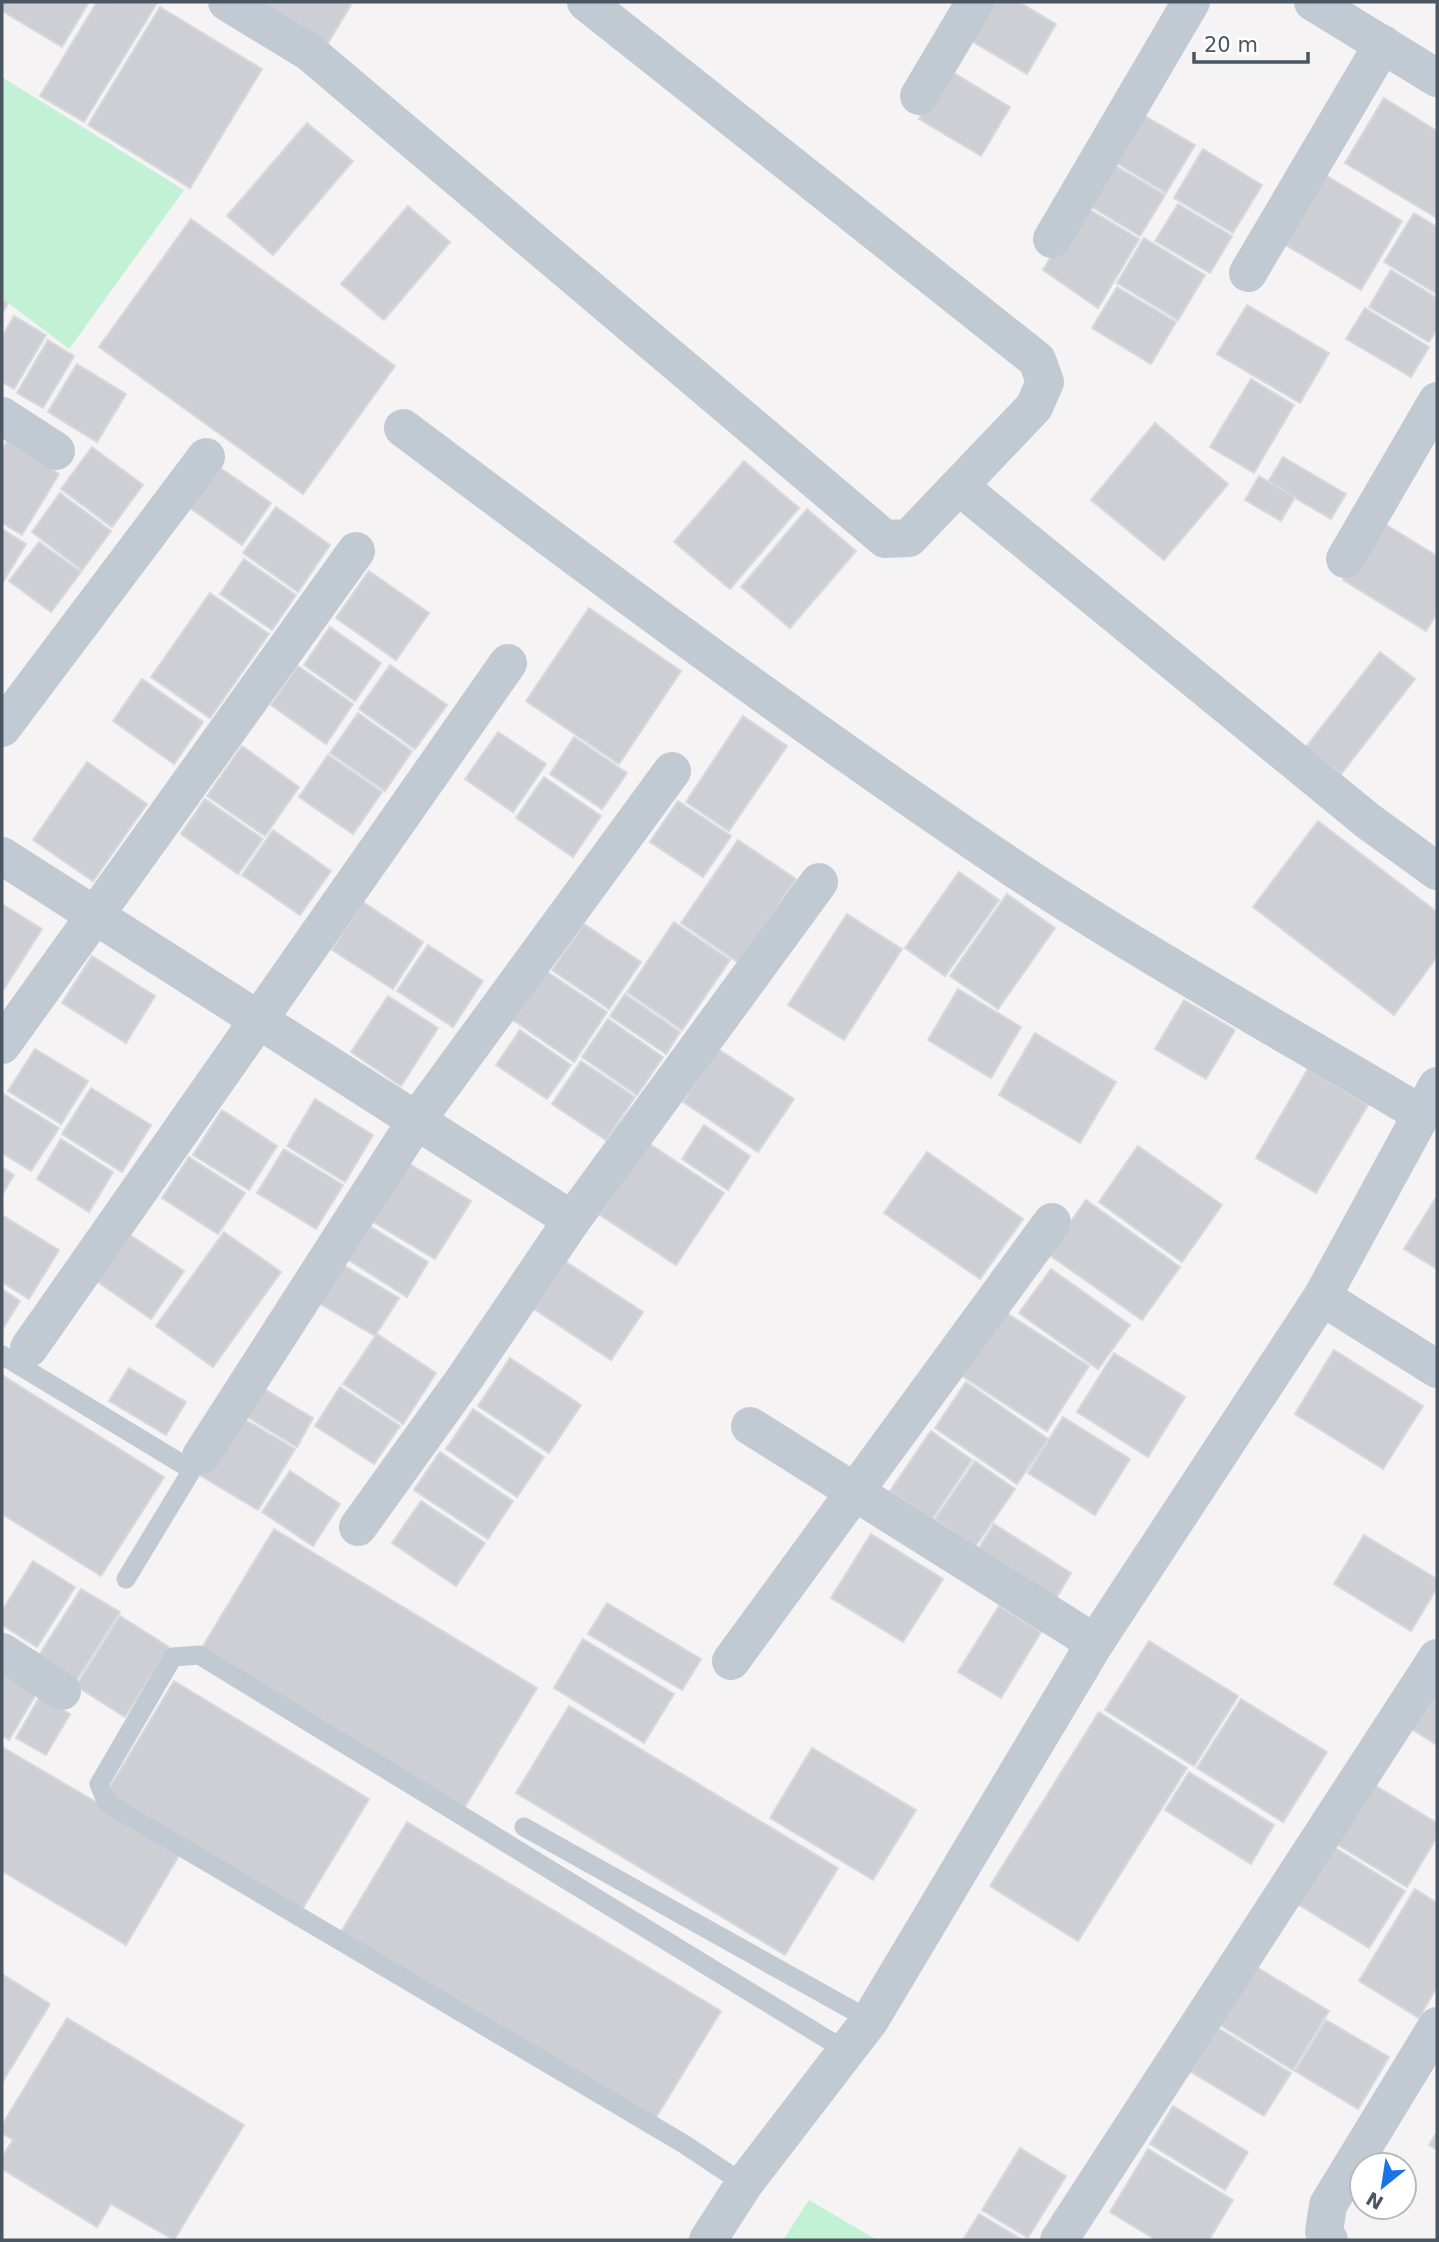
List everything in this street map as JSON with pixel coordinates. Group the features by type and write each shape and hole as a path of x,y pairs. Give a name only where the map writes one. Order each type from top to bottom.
{"street":[{"path":"230,2 309,52 885,539 909,538 1034,407 1045,382 1037,359 586,2"},
{"path":"919,96 975,2"},
{"path":"1052,239 1191,2"},
{"path":"1312,2 1437,78"},
{"path":"1248,273 1382,44"},
{"path":"1345,559 1437,401"},
{"path":"2,415 56,451"},
{"path":"403,428 739,679 1000,859 1117,934 1429,1100 1322,1297 1095,1643 870,2020 744,2184 708,2240"},
{"path":"2,728 205,457"},
{"path":"960,487 1368,821 1437,871"},
{"path":"2,1045 356,551"},
{"path":"15,1351 258,1020 508,663"},
{"path":"201,1456 416,1121 672,771"},
{"path":"2,856 572,1220"},
{"path":"358,1527 465,1378 572,1220 818,882"},
{"path":"731,1661 1052,1222"},
{"path":"1322,1297 1437,1369"},
{"path":"750,1426 1095,1643"},
{"path":"2,1652 62,1691"},
{"path":"1059,2240 1437,1658"},
{"path":"1329,2240 1324,2232 1328,2205 1437,2025"}],"lane":[{"path":"15,1351 192,1470 126,1579"},
{"path":"744,2184 684,2144 107,1803 99,1784 173,1657 200,1655 848,2052"},
{"path":"524,1826 870,2020"}],"green space":[{"path":"2,77 184,190 69,349 2,298"},
{"path":"809,2200 877,2240 783,2240"}],"building":[{"path":"2,2 89,2 62,47 2,11"},
{"path":"97,2 157,3 84,122 40,96"},
{"path":"255,2 345,2 351,5 327,45"},
{"path":"983,2 1019,2 1056,24 1027,74 963,36"},
{"path":"160,7 262,69 190,188 88,125"},
{"path":"949,70 1010,107 981,156 919,119"},
{"path":"1384,98 1437,131 1437,218 1345,163"},
{"path":"1138,112 1195,145 1166,193 1110,159"},
{"path":"307,123 353,161 273,255 227,216"},
{"path":"1203,149 1262,185 1233,233 1174,198"},
{"path":"1109,162 1165,195 1140,236 1085,203"},
{"path":"1325,175 1402,221 1361,290 1284,244"},
{"path":"1178,204 1232,236 1210,273 1155,241"},
{"path":"1082,205 1139,239 1098,308 1043,270"},
{"path":"408,206 450,242 384,320 341,284"},
{"path":"1414,213 1437,227 1437,294 1384,262"},
{"path":"191,219 395,366 303,494 99,347"},
{"path":"1144,238 1205,275 1178,320 1117,283"},
{"path":"1391,270 1437,298 1437,329 1429,342 1369,307"},
{"path":"1117,287 1176,322 1151,364 1092,328"},
{"path":"2,299 8,303 2,314"},
{"path":"1247,305 1329,353 1300,403 1217,354"},
{"path":"1365,308 1429,347 1411,377 1346,339"},
{"path":"14,316 46,335 14,389 2,382 2,337"},
{"path":"48,340 74,356 43,408 17,393"},
{"path":"77,364 126,394 97,442 48,412"},
{"path":"1251,379 1294,405 1254,473 1210,447"},
{"path":"1155,423 1228,484 1164,560 1091,500"},
{"path":"7,442 59,474 22,535 2,523 2,450"},
{"path":"92,447 143,485 112,527 61,489"},
{"path":"1283,457 1346,494 1331,519 1268,482"},
{"path":"744,461 799,508 730,589 674,542"},
{"path":"219,467 271,503 242,545 190,508"},
{"path":"1259,476 1295,497 1281,521 1245,500"},
{"path":"60,493 111,531 82,570 32,532"},
{"path":"276,507 330,545 298,592 243,553"},
{"path":"807,509 856,551 790,628 741,587"},
{"path":"1380,521 1437,556 1437,613 1426,631 1343,580"},
{"path":"2,529 26,544 2,584"},
{"path":"39,542 81,572 51,612 9,581"},
{"path":"244,559 296,595 272,630 220,594"},
{"path":"369,571 429,613 396,660 336,618"},
{"path":"210,593 269,634 210,718 151,677"},
{"path":"589,608 681,671 619,764 526,701"},
{"path":"330,627 381,663 355,701 304,665"},
{"path":"1380,652 1415,679 1341,774 1306,747"},
{"path":"390,665 447,705 415,749 359,709"},
{"path":"298,666 353,704 326,744 271,705"},
{"path":"142,679 203,722 174,764 113,721"},
{"path":"358,713 412,751 385,791 330,753"},
{"path":"743,716 787,746 729,831 686,802"},
{"path":"498,732 546,764 513,812 465,779"},
{"path":"574,737 627,773 602,809 550,774"},
{"path":"242,746 299,787 265,836 207,796"},
{"path":"328,755 382,792 353,834 299,797"},
{"path":"87,762 147,804 93,881 33,840"},
{"path":"544,777 601,816 573,857 516,818"},
{"path":"205,799 263,839 238,874 181,834"},
{"path":"678,801 731,836 703,877 650,842"},
{"path":"1318,821 1437,912 1437,957 1394,1015 1253,907"},
{"path":"273,830 331,871 300,915 242,875"},
{"path":"738,840 796,879 739,963 681,923"},
{"path":"959,872 999,900 945,976 905,948"},
{"path":"1007,894 1055,928 998,1009 950,976"},
{"path":"363,902 423,942 393,989 332,950"},
{"path":"2,904 42,929 4,989 2,988"},
{"path":"847,914 902,949 844,1040 788,1005"},
{"path":"674,922 730,960 682,1030 627,992"},
{"path":"584,924 641,962 609,1009 552,970"},
{"path":"428,945 483,981 453,1027 397,991"},
{"path":"92,956 155,996 126,1043 62,1003"},
{"path":"546,971 607,1012 574,1062 513,1020"},
{"path":"958,989 1021,1027 991,1078 928,1040"},
{"path":"625,994 680,1032 666,1054 610,1016"},
{"path":"388,996 438,1028 401,1086 351,1052"},
{"path":"1184,1000 1235,1030 1206,1079 1155,1049"},
{"path":"608,1019 663,1057 637,1095 582,1057"},
{"path":"520,1030 571,1065 547,1099 496,1065"},
{"path":"1035,1033 1116,1082 1080,1143 999,1095"},
{"path":"35,1049 88,1081 61,1124 8,1091"},
{"path":"718,1049 794,1099 758,1152 683,1102"},
{"path":"581,1061 635,1097 606,1140 552,1104"},
{"path":"1308,1069 1368,1105 1316,1193 1256,1158"},
{"path":"91,1088 151,1125 122,1172 62,1134"},
{"path":"2,1093 59,1128 31,1171 2,1153"},
{"path":"315,1099 373,1135 345,1182 287,1146"},
{"path":"222,1110 277,1146 249,1190 193,1155"},
{"path":"704,1125 750,1156 728,1190 682,1159"},
{"path":"61,1139 113,1172 89,1212 37,1179"},
{"path":"648,1143 724,1193 676,1265 600,1215"},
{"path":"1138,1146 1222,1205 1182,1262 1099,1202"},
{"path":"284,1149 343,1185 316,1229 257,1193"},
{"path":"927,1152 1023,1219 980,1279 884,1213"},
{"path":"189,1157 245,1193 218,1234 162,1198"},
{"path":"408,1163 471,1201 435,1259 373,1222"},
{"path":"2,1167 14,1175 2,1195"},
{"path":"1437,1196 1437,1269 1404,1249"},
{"path":"1086,1200 1180,1267 1142,1320 1048,1254"},
{"path":"2,1215 59,1250 29,1299 2,1282"},
{"path":"368,1225 428,1262 407,1297 347,1259"},
{"path":"224,1232 281,1272 213,1367 156,1326"},
{"path":"127,1233 184,1271 151,1319 95,1280"},
{"path":"566,1262 643,1312 611,1360 534,1309"},
{"path":"340,1263 399,1298 375,1336 317,1302"},
{"path":"1051,1269 1130,1325 1098,1369 1019,1313"},
{"path":"2,1289 20,1301 2,1330"},
{"path":"1005,1312 1089,1366 1047,1431 962,1376"},
{"path":"377,1334 436,1373 403,1424 343,1384"},
{"path":"1334,1350 1423,1406 1383,1469 1295,1414"},
{"path":"1114,1353 1185,1397 1148,1457 1077,1412"},
{"path":"510,1358 581,1405 549,1453 478,1406"},
{"path":"129,1368 186,1402 166,1435 109,1401"},
{"path":"2,1375 164,1477 101,1576 2,1514"},
{"path":"966,1382 1048,1439 1017,1484 935,1428"},
{"path":"256,1384 313,1418 297,1447 239,1412"},
{"path":"340,1387 400,1426 374,1464 315,1426"},
{"path":"473,1409 544,1457 517,1497 446,1449"},
{"path":"237,1415 295,1449 258,1510 201,1476"},
{"path":"1063,1417 1130,1459 1095,1515 1028,1473"},
{"path":"931,1431 972,1460 932,1519 890,1491"},
{"path":"440,1452 513,1501 488,1539 414,1490"},
{"path":"975,1461 1015,1489 975,1547 935,1519"},
{"path":"290,1471 340,1504 313,1546 262,1512"},
{"path":"421,1501 485,1543 456,1586 392,1543"},
{"path":"994,1524 1071,1573 1054,1602 975,1554"},
{"path":"274,1529 537,1688 463,1810 200,1651"},
{"path":"871,1534 943,1579 903,1642 831,1598"},
{"path":"1364,1535 1437,1579 1437,1588 1411,1631 1334,1584"},
{"path":"33,1561 75,1587 37,1647 2,1625 2,1611"},
{"path":"81,1589 120,1612 74,1684 36,1660"},
{"path":"607,1603 701,1659 682,1690 588,1634"},
{"path":"999,1606 1041,1632 1001,1698 958,1672"},
{"path":"120,1616 169,1647 125,1717 76,1686"},
{"path":"583,1639 674,1694 644,1743 554,1688"},
{"path":"1149,1641 1238,1696 1194,1766 1105,1710"},
{"path":"2,1675 36,1694 9,1740 2,1735"},
{"path":"174,1681 369,1799 300,1913 105,1795"},
{"path":"1437,1686 1437,1745 1411,1729"},
{"path":"40,1696 70,1714 46,1755 16,1738"},
{"path":"1241,1699 1327,1752 1283,1822 1197,1768"},
{"path":"569,1706 838,1868 785,1955 516,1793"},
{"path":"1099,1712 1187,1768 1078,1941 990,1886"},
{"path":"4,1748 181,1852 126,1945 2,1871"},
{"path":"812,1748 916,1810 873,1880 770,1818"},
{"path":"1189,1772 1274,1825 1251,1864 1165,1810"},
{"path":"1371,1783 1437,1823 1437,1837 1407,1887 1335,1843"},
{"path":"407,1822 721,2011 654,2121 341,1932"},
{"path":"1329,1844 1405,1891 1369,1948 1294,1902"},
{"path":"1415,1889 1437,1903 1437,1987 1419,2018 1359,1981"},
{"path":"1255,1966 1329,2011 1293,2070 1220,2025"},
{"path":"2,1974 50,2004 2,2083"},
{"path":"67,2018 244,2125 174,2240 111,2204 97,2227 2,2169 2,2157 13,2140 2,2133 2,2125"},
{"path":"1326,2020 1389,2057 1358,2109 1295,2071"},
{"path":"1218,2028 1291,2073 1264,2116 1191,2072"},
{"path":"1173,2106 1248,2152 1225,2190 1150,2144"},
{"path":"1437,2132 1437,2150 1429,2145"},
{"path":"1020,2148 1066,2176 1028,2238 982,2210"},
{"path":"1148,2149 1233,2200 1209,2240 1156,2240 1110,2212"},
{"path":"979,2214 1023,2240 963,2240"}]}
